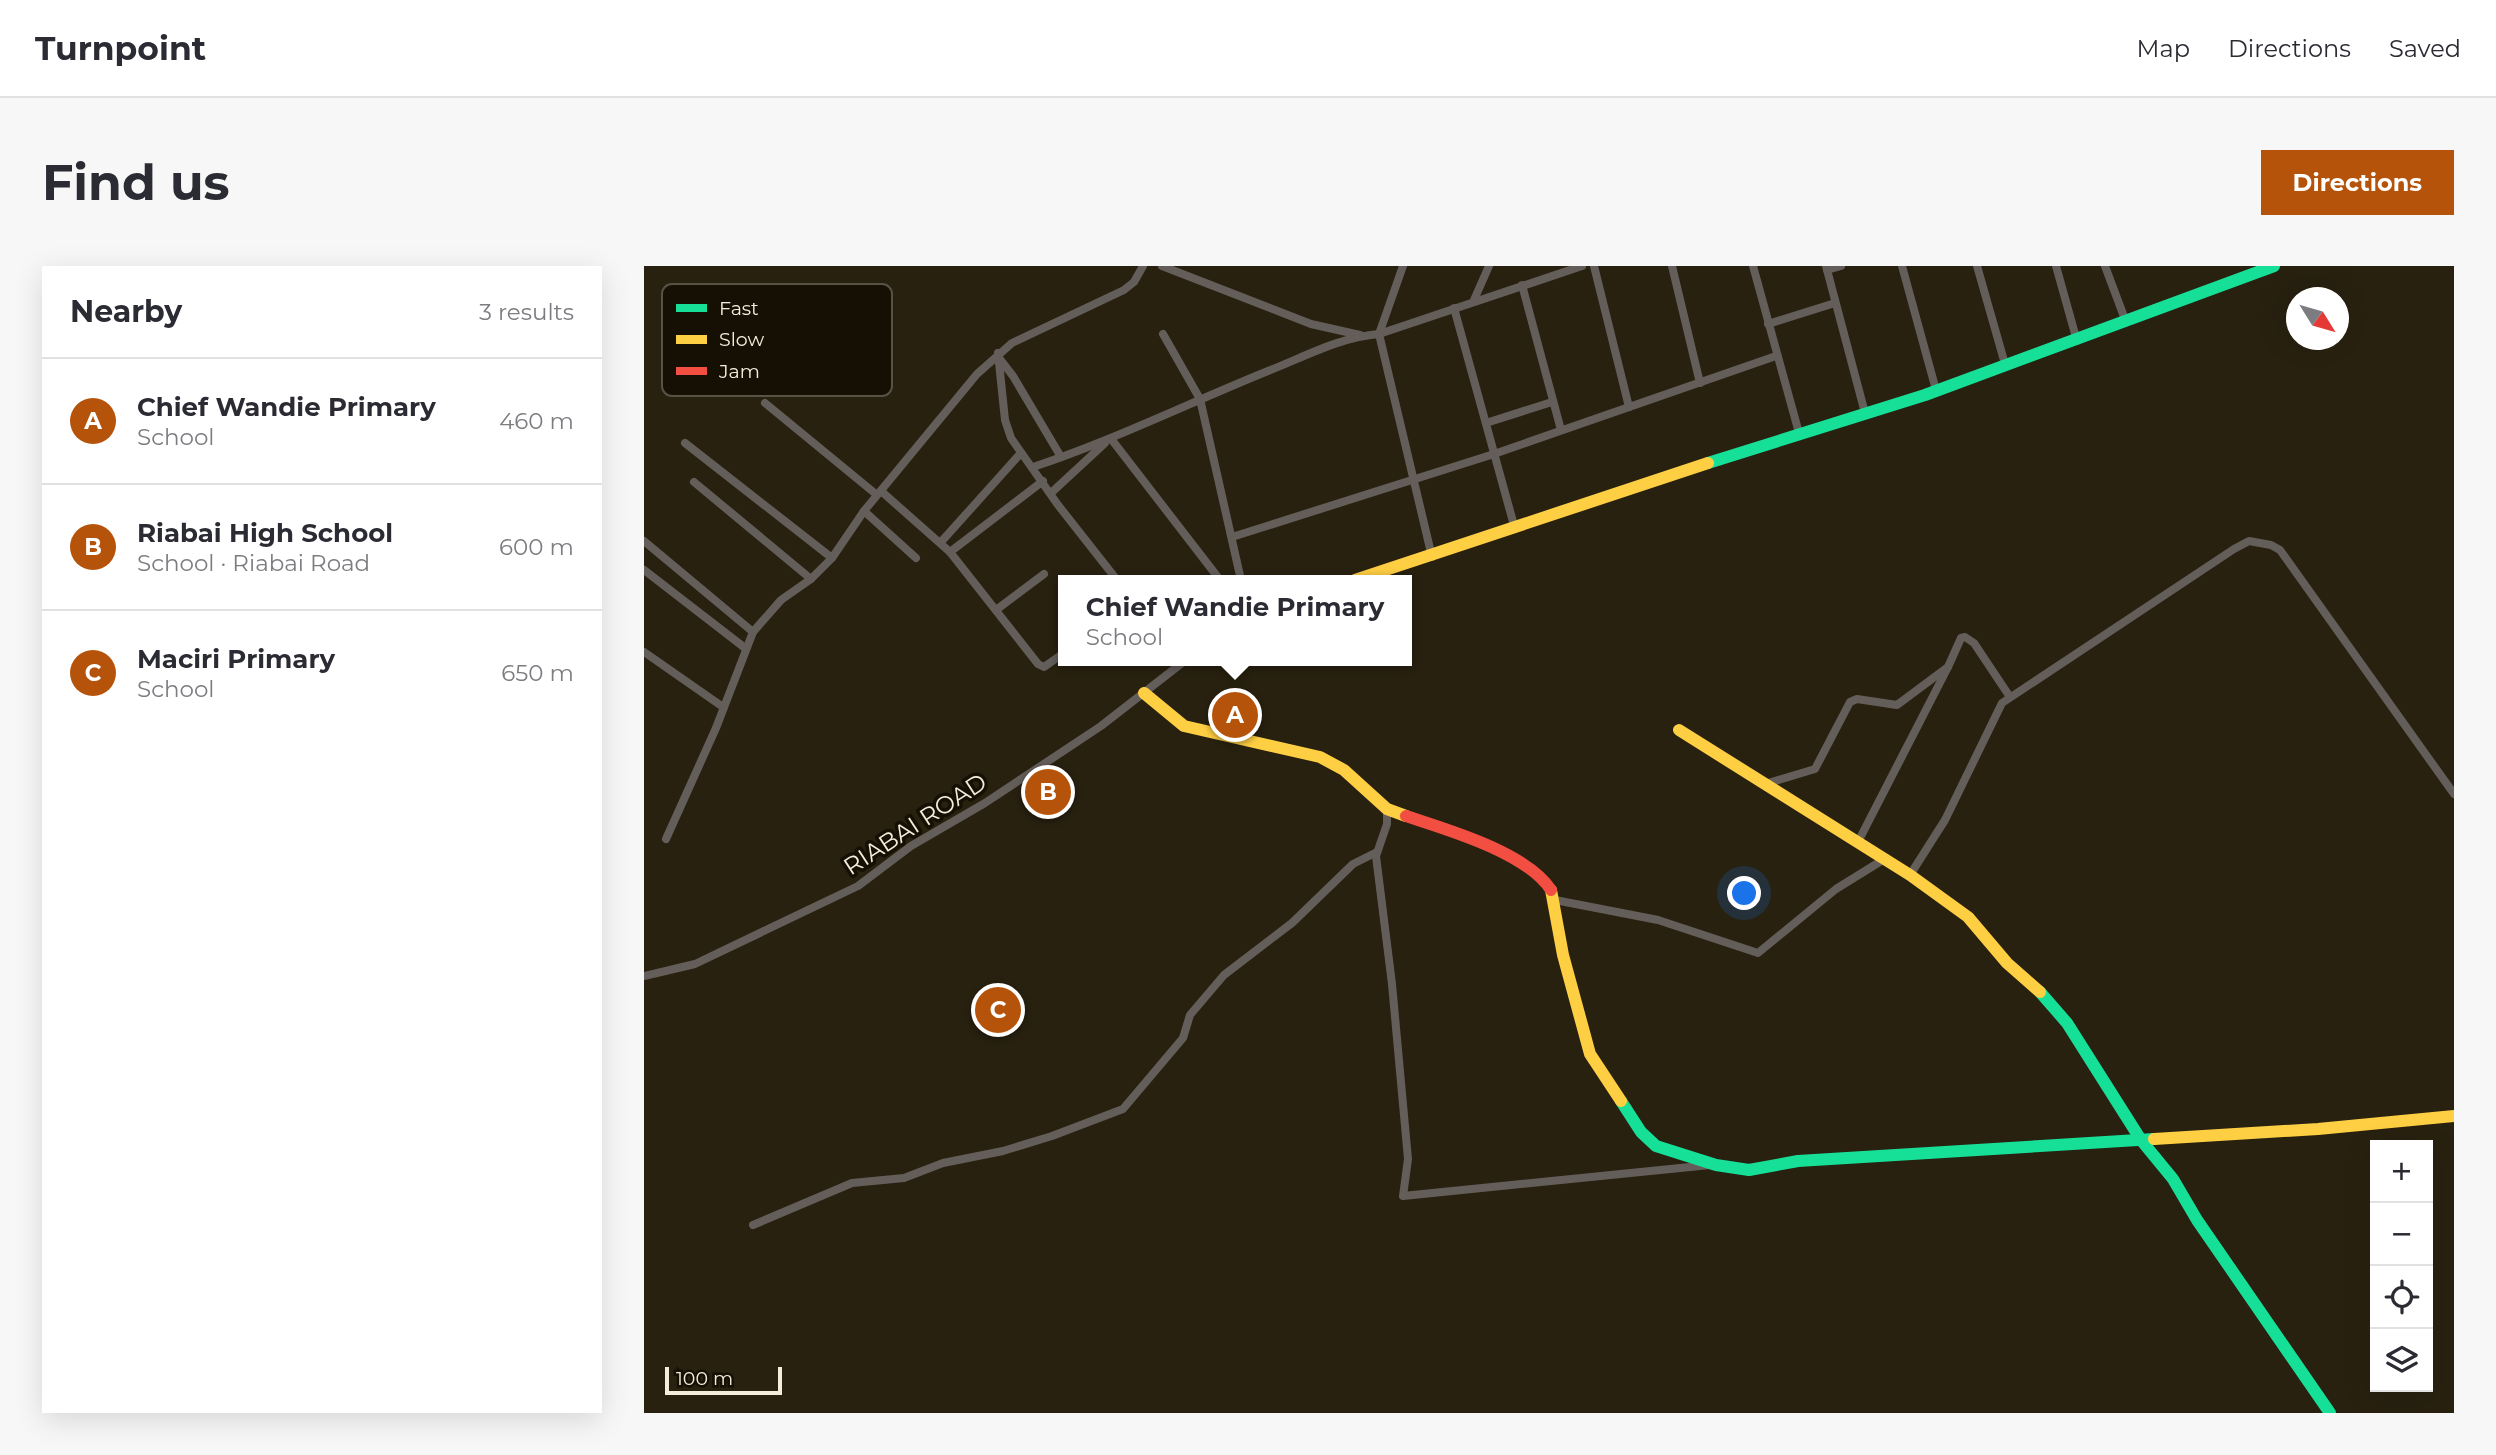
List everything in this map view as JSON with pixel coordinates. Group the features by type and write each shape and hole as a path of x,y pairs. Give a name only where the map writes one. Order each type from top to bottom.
{"street":[{"path":"666,839 753,632 781,600 811,579 832,558 864,511 977,374 998,356 1052,323 1124,290 1134,282 1143,266"},
{"path":"1162,266 1311,324 1360,335 1379,334 1522,285 1560,269 1582,266"},
{"path":"1403,266 1379,334 1432,557"},
{"path":"1474,300 1489,266"},
{"path":"1594,266 1629,407"},
{"path":"1672,266 1700,383"},
{"path":"1753,266 1798,433"},
{"path":"1841,266 1826,268 1865,412"},
{"path":"1902,266 1936,390"},
{"path":"1977,266 2005,364"},
{"path":"2056,266 2077,341"},
{"path":"2105,266 2126,322"},
{"path":"1372,575 1798,433 1936,390 2077,341 2274,266"},
{"path":"1522,285 1561,430"},
{"path":"1768,324 1835,303"},
{"path":"1454,308 1515,529"},
{"path":"1163,334 1200,399 1240,575"},
{"path":"1033,467 1109,441 1200,399 1360,335"},
{"path":"998,356 1005,420 1021,453 1113,575"},
{"path":"998,356 1013,376 1061,457"},
{"path":"1232,537 1413,481 1776,356"},
{"path":"1486,423 1552,402"},
{"path":"765,403 941,542 1041,667 1058,656"},
{"path":"1051,493 1109,441"},
{"path":"1109,441 1216,575"},
{"path":"685,443 832,558"},
{"path":"941,542 1021,453"},
{"path":"950,552 1043,481"},
{"path":"694,482 811,579"},
{"path":"864,511 916,558"},
{"path":"644,541 753,632"},
{"path":"1910,875 1945,820 1999,708 2010,697 2219,558 2249,541 2271,545 2280,550 2454,794"},
{"path":"644,570 745,648"},
{"path":"996,610 1044,574"},
{"path":"1859,840 1961,638 1969,638 2010,697"},
{"path":"644,652 723,707"},
{"name":"RIABAI ROAD","path":"644,976 695,964 858,886 911,846 985,803 1090,733 1177,666"},
{"path":"1765,785 1815,769 1853,699 1897,705 1948,667"},
{"path":"1144,693 1184,726 1320,757 1345,770 1387,808 1468,837 1520,863 1550,887 1555,900 1563,955 1593,1060 1649,1140 1658,1147 1716,1165 1758,1170 1804,1160 2371,1125 2454,1116"},
{"path":"1679,730 1859,840 1968,917 2007,963 2042,994 2067,1023 2141,1140 2180,1189 2197,1220 2330,1413"},
{"path":"1387,808 1387,824 1377,852 1377,874 1392,981 1408,1159 1403,1196 1716,1165"},
{"path":"753,1225 852,1183 904,1178 943,1163 1044,1138 1123,1109 1183,1038 1190,1015 1224,975 1292,923 1353,864 1377,852"},
{"path":"1555,900 1658,920 1758,953 1836,890 1886,858"}],"traffic: fast":[{"path":"1708,463 1925,395 2274,266"},
{"path":"2040,992 2067,1023 2141,1140 2173,1179 2197,1220 2330,1413"},
{"path":"1621,1101 1641,1132 1656,1146 1716,1165 1749,1170 1798,1161 2154,1139"}],"traffic: slow":[{"path":"1370,575 1708,463"},
{"path":"1144,693 1184,726 1320,757 1344,770 1387,809 1406,816"},
{"path":"1679,730 1910,875 1968,917 2007,963 2040,992"},
{"path":"1551,890 1563,955 1590,1054 1621,1101"},
{"path":"2154,1139 2318,1129 2454,1116"}],"traffic: jam":[{"path":"1406,816 1485,844 1505,854 1524,864 1551,890"}],"place":[{"name":"Chief Wandie Primary","path":"1235,715"},
{"name":"Riabai High School","path":"1048,792"},
{"name":"Maciri Primary","path":"998,1010"}]}
